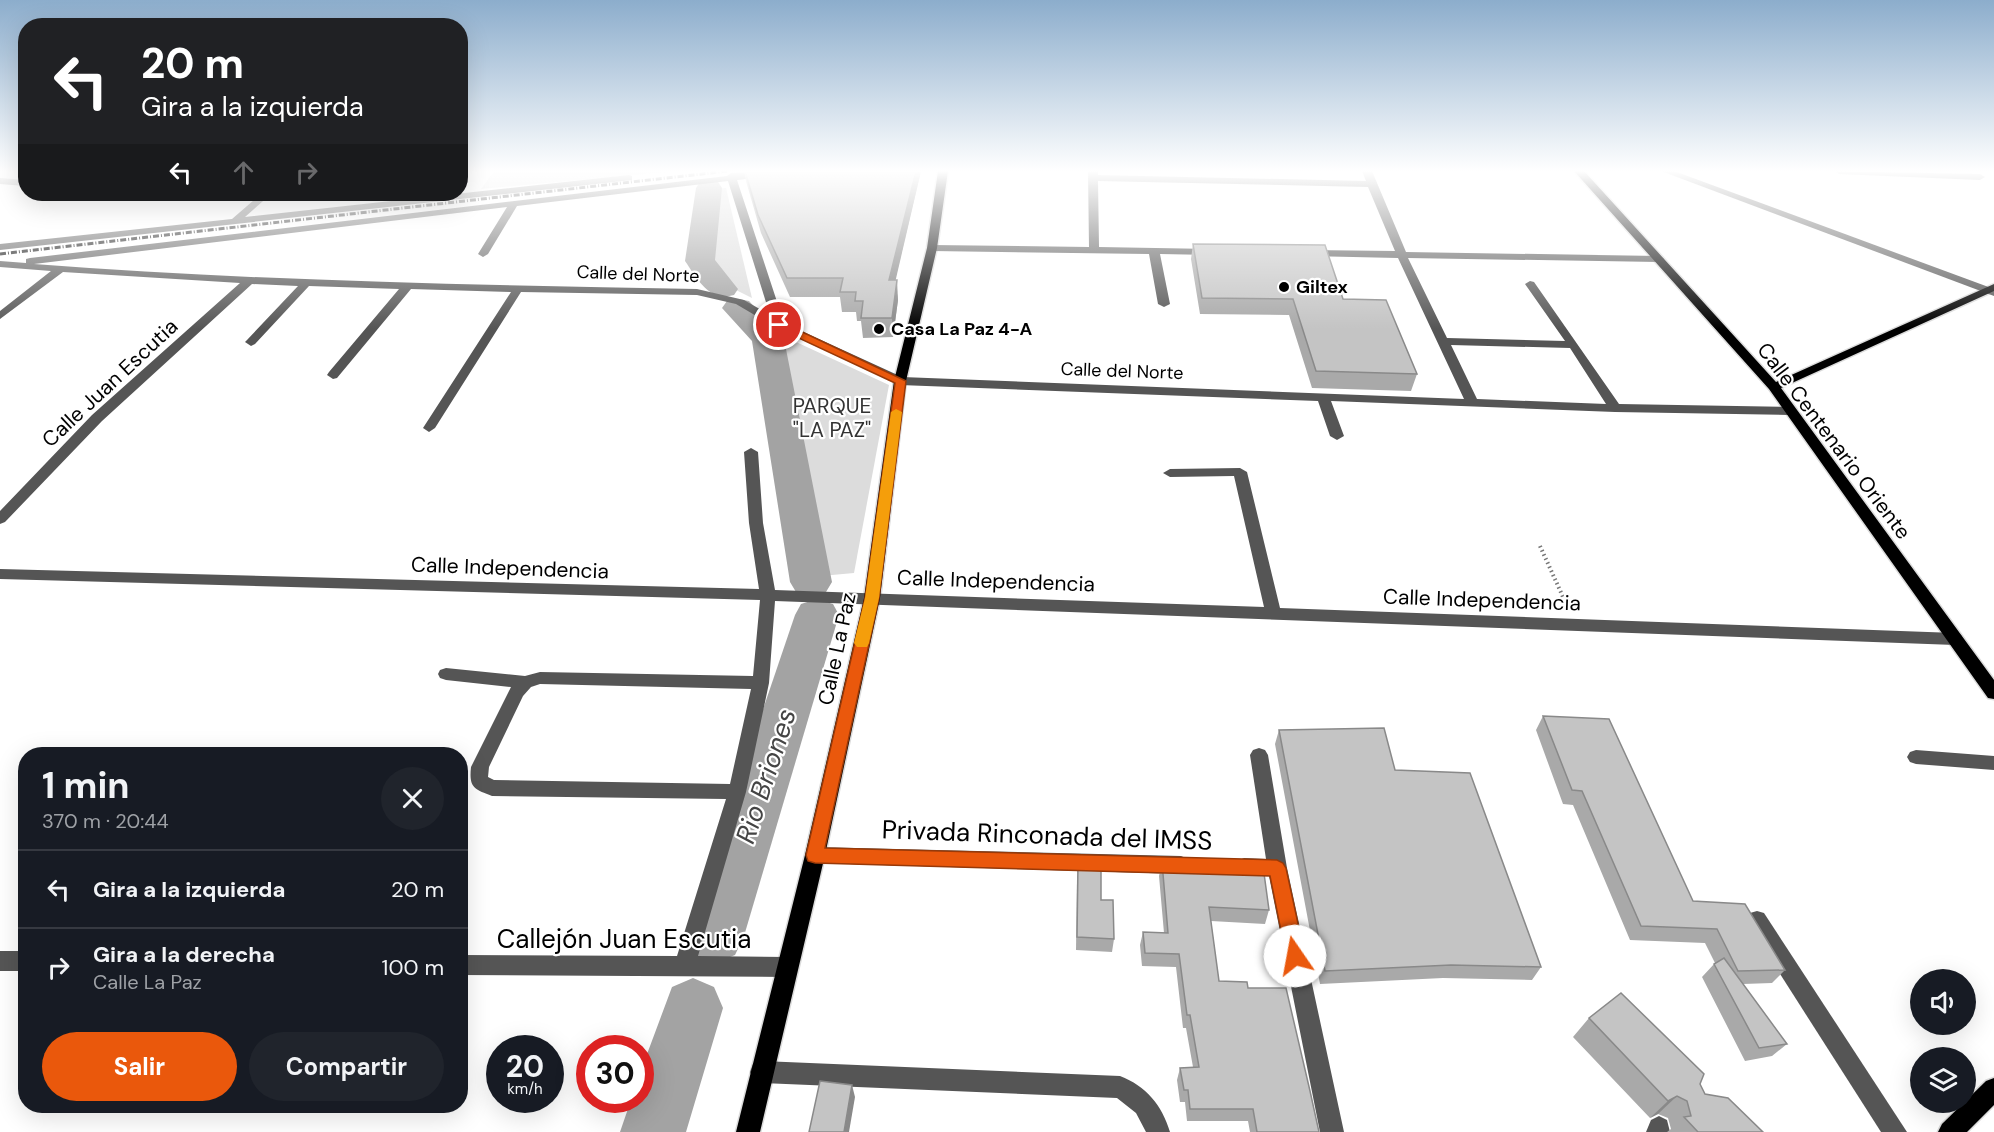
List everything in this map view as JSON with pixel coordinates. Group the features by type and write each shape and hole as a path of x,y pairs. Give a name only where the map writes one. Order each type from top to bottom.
{"main road":[{"name":"Calle La Paz","path":"748,1132 815,855 872,598 900,381 932,248 935,224"},
{"name":"Calle Centenario Oriente","path":"1627,224 1774,387 1789,411 1994,693"},
{"path":"1774,387 1992,290"},
{"path":"1950,1132 1994,1089"}],"street":[{"path":"0,247 203,224"},
{"path":"0,264 334,224"},
{"path":"483,254 502,224"},
{"path":"746,224 779,325"},
{"path":"1094,224 1094,250"},
{"path":"1387,224 1400,255 1472,402"},
{"path":"1811,224 1992,290"},
{"path":"932,248 1224,252"},
{"path":"1154,251 1164,304"},
{"path":"1294,253 1659,259"},
{"name":"Calle del Norte","path":"0,264 59,270 306,283 697,292 740,302 779,325 900,381 1615,408 1789,411"},
{"path":"0,316 59,270"},
{"name":"Calle Juan Escutia","path":"0,519 97,418 250,280"},
{"path":"251,342 306,283"},
{"path":"1530,284 1574,345 1615,408"},
{"path":"333,375 407,287"},
{"path":"429,428 518,289"},
{"path":"1444,341 1574,345"},
{"path":"1323,397 1337,436"},
{"path":"685,966 737,792 762,683 768,596 756,523 751,452"},
{"path":"1170,473 1240,472 1273,613"},
{"name":"Calle Independencia","path":"0,574 872,598 1955,639"},
{"path":"446,674 525,682 540,678 762,683"},
{"path":"525,682 516,692 480,767 479,781 492,788 737,792"},
{"path":"1259,755 1277,868 1332,1132"},
{"path":"1916,757 1994,763"},
{"name":"Privada Rinconada del IMSS","path":"815,855 1206,866"},
{"name":"Privada Rinconada del IMSS","path":"1230,867 1277,868"},
{"path":"1757,920 1895,1132"},
{"path":"0,961 18,961"},
{"name":"Callejón Juan Escutia","path":"468,964 788,967"},
{"path":"761,1072 1120,1087 1139,1098 1156,1122 1158,1132"}],"path":[{"path":"1540,546 1576,625"}],"green space":[{"path":"713,224 734,224 752,298 732,288 712,261"},
{"name":"PARQUE \"LA PAZ\"","path":"768,329 889,385 854,573 810,577"}],"building":[{"path":"762,224 903,224 889,280 897,280 892,318 861,318 863,301 855,301 856,292 840,292 843,278 787,278"},
{"path":"1193,244 1325,245 1343,299 1386,300 1417,374 1316,371 1293,299 1202,298"},
{"path":"1543,716 1609,719 1693,901 1745,904 1785,970 1738,971 1717,929 1641,926 1582,791 1572,790"},
{"path":"1384,728 1395,770 1470,773 1541,967 1451,965 1325,971 1279,730"},
{"path":"1162,862 1263,866 1269,910 1209,907 1219,981 1247,982 1248,988 1286,988 1319,1132 1257,1132 1253,1109 1190,1109 1188,1090 1184,1090 1180,1068 1199,1067 1190,1015 1187,1015 1179,954 1145,953 1143,932 1168,933"},
{"path":"1078,864 1101,866 1101,900 1113,900 1114,939 1077,937"},
{"path":"1724,958 1787,1044 1759,1048 1714,964"},
{"path":"1621,993 1704,1074 1700,1084 1705,1094 1728,1098 1763,1132 1698,1132 1684,1117 1691,1116 1687,1101 1677,1096 1668,1101 1589,1018"},
{"path":"820,1081 852,1085 844,1132 809,1132"}],"waterway":[{"name":"Rio Briones","path":"705,224 700,261 723,289"},
{"name":"Rio Briones","path":"738,308 768,339 811,582"},
{"name":"Rio Briones","path":"715,936 817,615"},
{"name":"Rio Briones","path":"653,1132 693,1008"}],"railway":[{"path":"0,254 264,224"}],"slow traffic":[{"path":"862,643 872,598 896,412"}],"place":[{"name":"Giltex","path":"1284,287"},
{"name":"Casa La Paz 4-A","path":"879,329"}],"route":[{"path":"779,325 900,381 872,598 815,855 1277,868 1295,956"}]}
